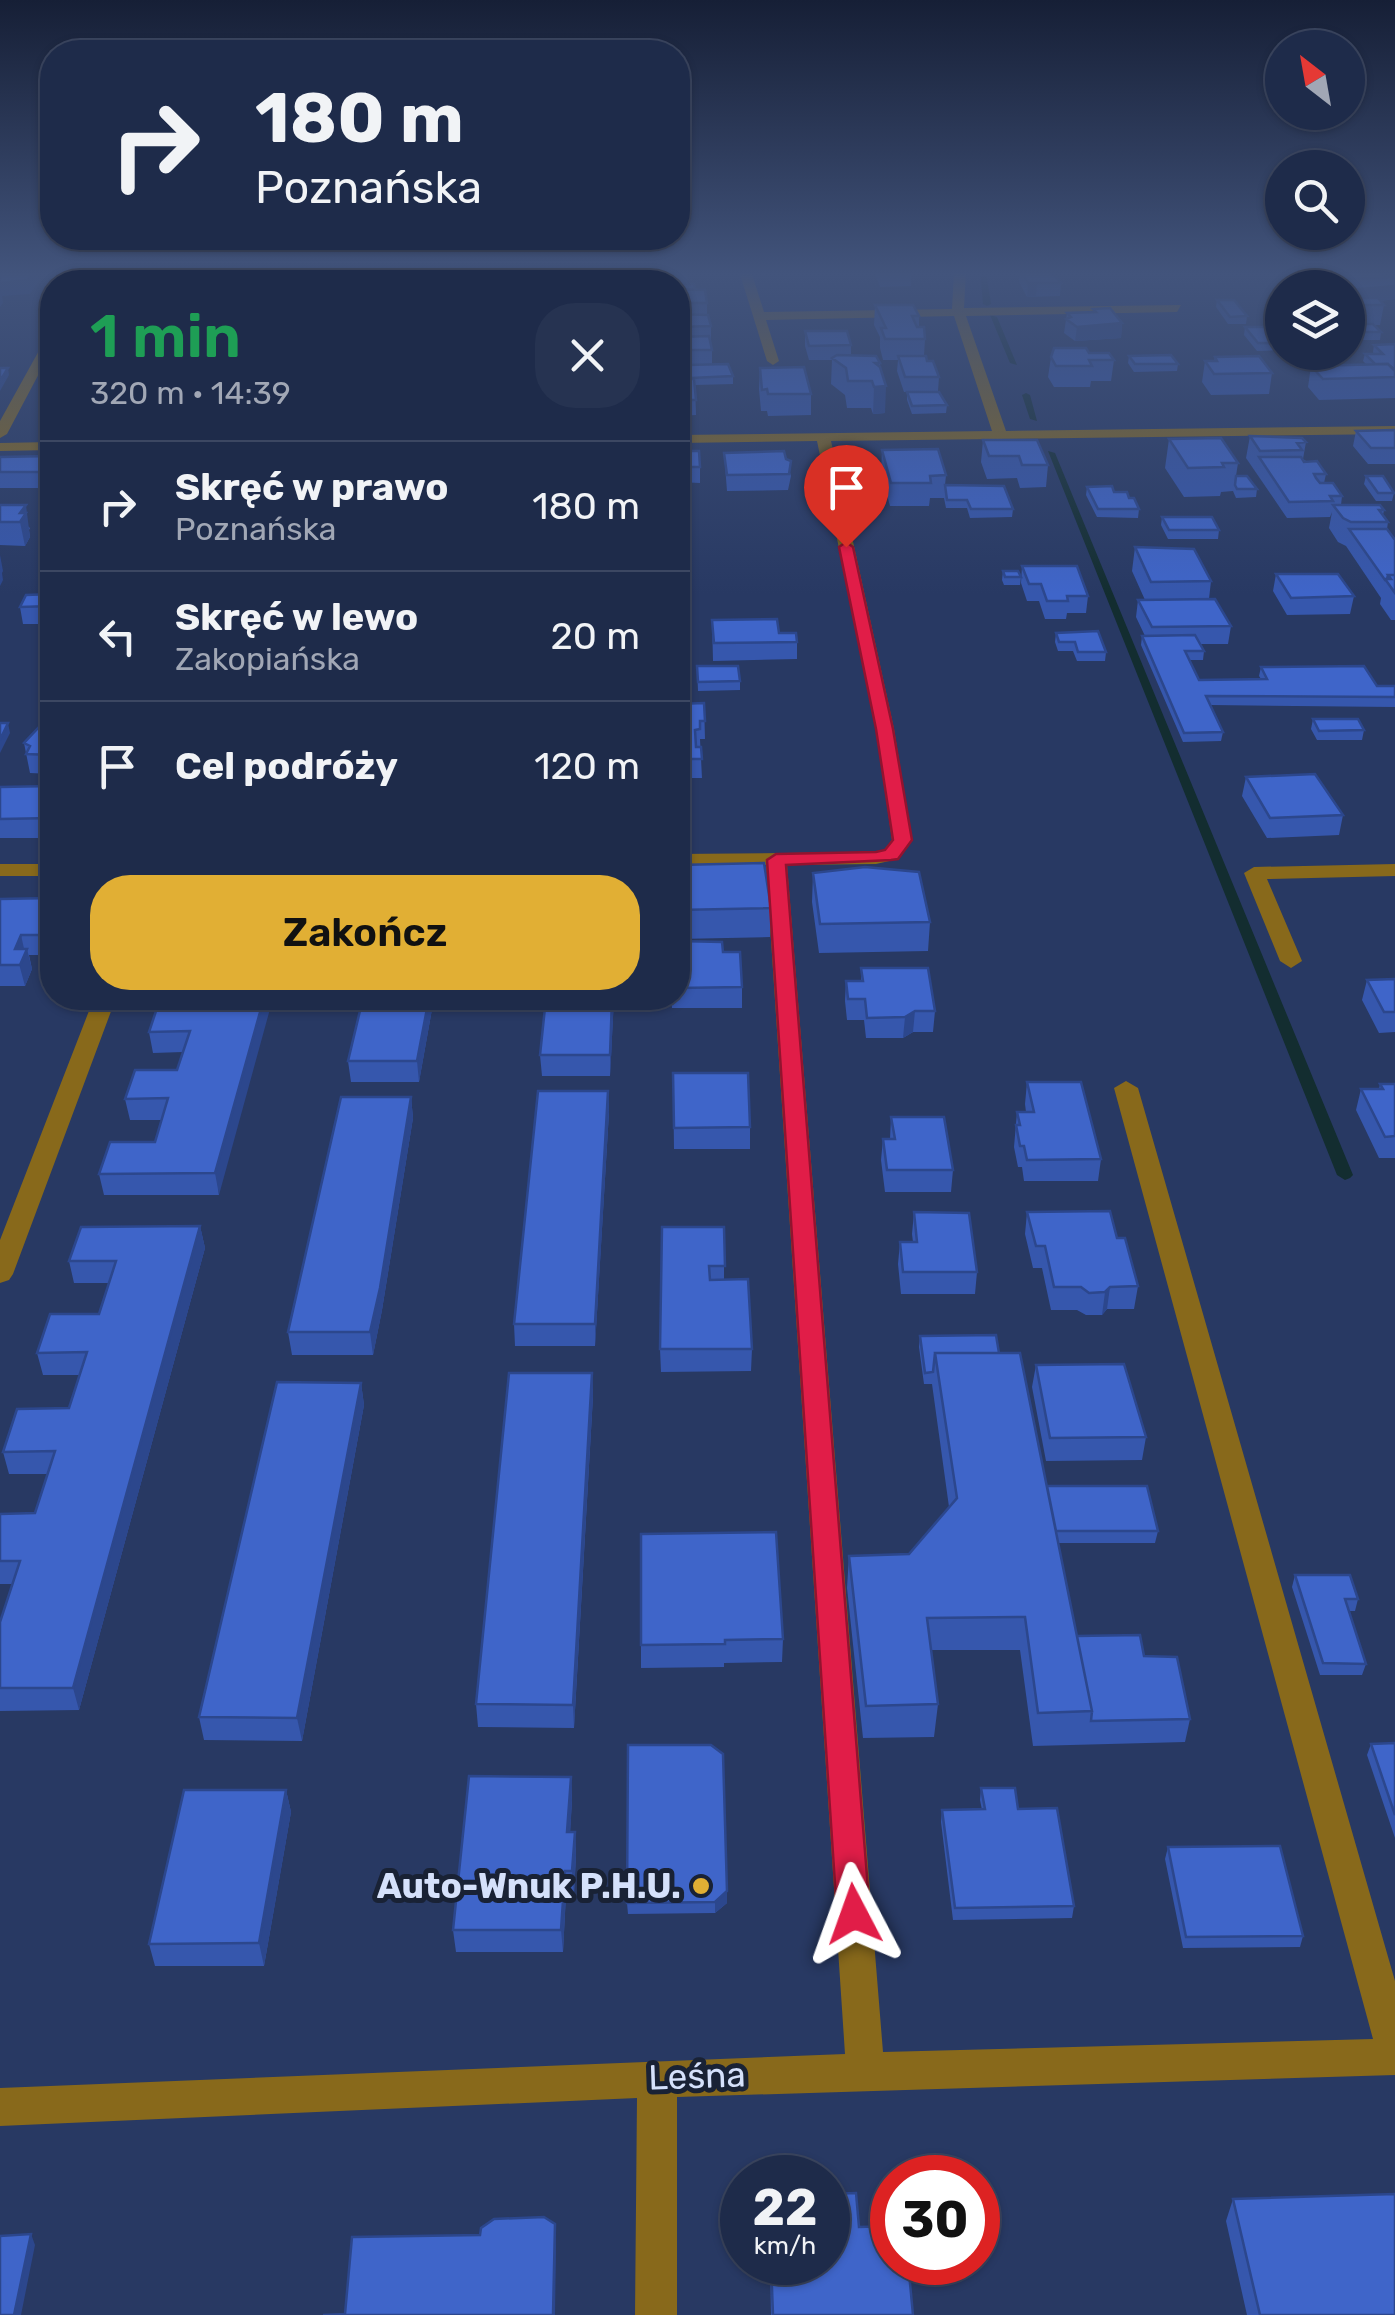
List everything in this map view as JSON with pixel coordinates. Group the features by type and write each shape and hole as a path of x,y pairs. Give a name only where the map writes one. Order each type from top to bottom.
{"street":[{"path":"0,434 30,379"},
{"path":"981,379 1000,435"},
{"path":"690,439 1395,430"},
{"path":"690,860 876,858 891,855 902,840 885,729 823,438"},
{"path":"0,447 40,446"},
{"path":"776,860 865,2070"},
{"path":"0,870 40,870"},
{"path":"1291,961 1254,872 1395,870"},
{"path":"0,1274 100,1010"},
{"path":"1126,1088 1395,2048"},
{"name":"Leśna","path":"0,2107 865,2070 1395,2057"},
{"path":"656,2078 656,2315"}],"building":[{"path":"690,379 694,379 696,400 690,400"},
{"path":"761,379 807,379 811,394 768,394 767,389 762,390"},
{"path":"884,379 886,386 874,387 872,381 848,381"},
{"path":"907,392 939,392 947,405 912,406"},
{"path":"1395,430 1395,448 1371,448 1356,431"},
{"path":"1250,436 1302,438 1306,442 1297,443 1302,450 1260,451"},
{"path":"1221,438 1238,463 1188,468 1169,439"},
{"path":"983,440 1037,440 1048,465 1022,465 1019,456 989,456"},
{"path":"938,449 946,475 930,476 931,483 891,483 882,450"},
{"path":"690,451 699,451 700,467 690,467"},
{"path":"784,451 791,461 789,474 727,475 724,453"},
{"path":"40,456 40,472 0,472 0,457"},
{"path":"1259,457 1317,461 1326,474 1314,474 1316,478 1320,483 1333,483 1342,496 1330,496 1333,501 1289,502"},
{"path":"1236,476 1247,476 1257,489 1237,489"},
{"path":"1366,476 1383,476 1394,493 1378,493"},
{"path":"945,485 1004,486 1013,509 971,509 967,500 947,500"},
{"path":"1112,486 1114,492 1127,492 1139,509 1098,509 1087,487"},
{"path":"0,505 26,505 20,513 26,513 20,522 0,522"},
{"path":"1333,505 1380,505 1384,510 1379,510 1388,522 1351,522"},
{"path":"1162,517 1212,517 1219,530 1169,530"},
{"path":"1349,529 1387,529 1395,540 1395,575 1388,575 1385,580"},
{"path":"1135,547 1194,549 1211,581 1151,582"},
{"path":"1022,566 1077,566 1088,596 1047,601 1041,584 1029,584"},
{"path":"1003,571 1018,571 1021,577 1005,577"},
{"path":"1276,574 1338,574 1354,596 1291,598"},
{"path":"1388,575 1395,575 1395,593 1385,579 1391,579"},
{"path":"40,594 40,606 20,607 26,595"},
{"path":"1215,599 1231,626 1152,627 1138,600"},
{"path":"777,619 779,633 796,633 797,642 714,643 712,620"},
{"path":"1098,631 1106,652 1078,652 1075,642 1059,642 1056,633"},
{"path":"1195,635 1204,651 1185,651 1199,680 1267,679 1261,667 1364,666 1377,686 1395,686 1395,697 1206,696 1223,732 1184,733 1142,636"},
{"path":"697,666 738,666 740,681 698,682"},
{"path":"704,703 705,721 700,721 700,729 695,730 696,747 701,747 702,759 690,759 690,704"},
{"path":"1313,719 1358,719 1364,730 1319,731"},
{"path":"0,723 8,723 0,740"},
{"path":"40,726 40,755 26,754 30,746 24,743"},
{"path":"1315,774 1343,815 1270,818 1246,777"},
{"path":"40,786 40,818 0,819 0,787"},
{"path":"764,863 771,908 690,910 690,865"},
{"path":"865,867 919,872 930,922 820,924 813,873"},
{"path":"40,898 40,935 21,935 15,949 27,949 20,965 0,965 0,899"},
{"path":"690,941 722,942 723,952 740,952 742,987 690,988"},
{"path":"861,968 928,968 935,1011 867,1018 865,999 848,999 846,981 863,981"},
{"path":"1395,979 1395,1012 1384,1012 1367,980"},
{"path":"156,1010 261,1010 215,1173 99,1174 110,1142 155,1142 168,1098 125,1099 135,1070 177,1070 190,1031 149,1032"},
{"path":"360,1010 427,1010 417,1061 348,1061"},
{"path":"545,1010 612,1010 610,1055 540,1055"},
{"path":"673,1073 748,1073 750,1127 674,1128"},
{"path":"1027,1082 1081,1082 1101,1159 1027,1160 1016,1125 1020,1125 1017,1112 1034,1112"},
{"path":"1380,1084 1395,1084 1395,1136 1385,1137 1361,1089 1383,1089"},
{"path":"538,1091 608,1091 595,1324 514,1324"},
{"path":"341,1097 411,1097 380,1288 370,1332 288,1332"},
{"path":"891,1117 944,1117 953,1170 887,1170 883,1139 895,1139"},
{"path":"1110,1211 1117,1238 1125,1238 1138,1286 1089,1293 1081,1287 1054,1287 1045,1246 1036,1246 1027,1212"},
{"path":"914,1212 969,1213 977,1272 903,1272 900,1242 917,1242"},
{"path":"200,1226 73,1688 0,1688 0,1622 20,1561 0,1561 0,1514 35,1513 55,1451 3,1452 17,1409 69,1408 87,1352 37,1353 50,1314 99,1314 116,1261 69,1261 81,1227"},
{"path":"662,1227 724,1227 725,1266 709,1266 710,1280 748,1279 752,1349 660,1349"},
{"path":"996,1335 999,1353 935,1353 933,1372 925,1373 920,1336"},
{"path":"935,1353 1020,1353 1092,1711 1038,1713 1025,1617 927,1618 938,1704 866,1706 849,1556 909,1554 957,1498"},
{"path":"1124,1364 1146,1437 1050,1438 1036,1365"},
{"path":"509,1373 592,1373 573,1705 476,1704"},
{"path":"277,1382 361,1383 297,1718 199,1717"},
{"path":"1047,1486 1147,1486 1158,1531 1056,1531"},
{"path":"776,1532 783,1639 641,1645 641,1534"},
{"path":"1295,1575 1350,1575 1358,1599 1345,1599 1366,1664 1323,1663"},
{"path":"1140,1635 1144,1656 1177,1657 1190,1719 1091,1721 1077,1636"},
{"path":"1395,1743 1395,1815 1371,1744"},
{"path":"628,1745 711,1745 723,1754 727,1891 715,1902 627,1903"},
{"path":"469,1776 571,1777 567,1832 575,1832 572,1871 565,1871 561,1930 453,1930"},
{"path":"981,1788 1015,1788 1018,1809 1057,1808 1074,1906 955,1908 942,1810 985,1809"},
{"path":"184,1790 286,1790 259,1943 149,1944"},
{"path":"1280,1846 1303,1936 1186,1937 1168,1847"},
{"path":"850,2193 856,2193 859,2227 870,2227 870,2285 910,2285 913,2315 773,2315 772,2285 850,2285"},
{"path":"1395,2194 1395,2315 1260,2315 1233,2199"},
{"path":"544,2217 555,2224 553,2315 323,2315 345,2314 352,2237 480,2235 481,2228 494,2219"},
{"path":"31,2234 14,2315 0,2315 0,2236"}],"waterway":[{"path":"1026,395 1034,419"},
{"path":"1051,453 1345,1175"}],"place":[{"name":"Auto-Wnuk P.H.U.","path":"701,1886"}],"route":[{"path":"846,547 885,729 902,840 891,855 876,858 776,860 854,1914"}]}
